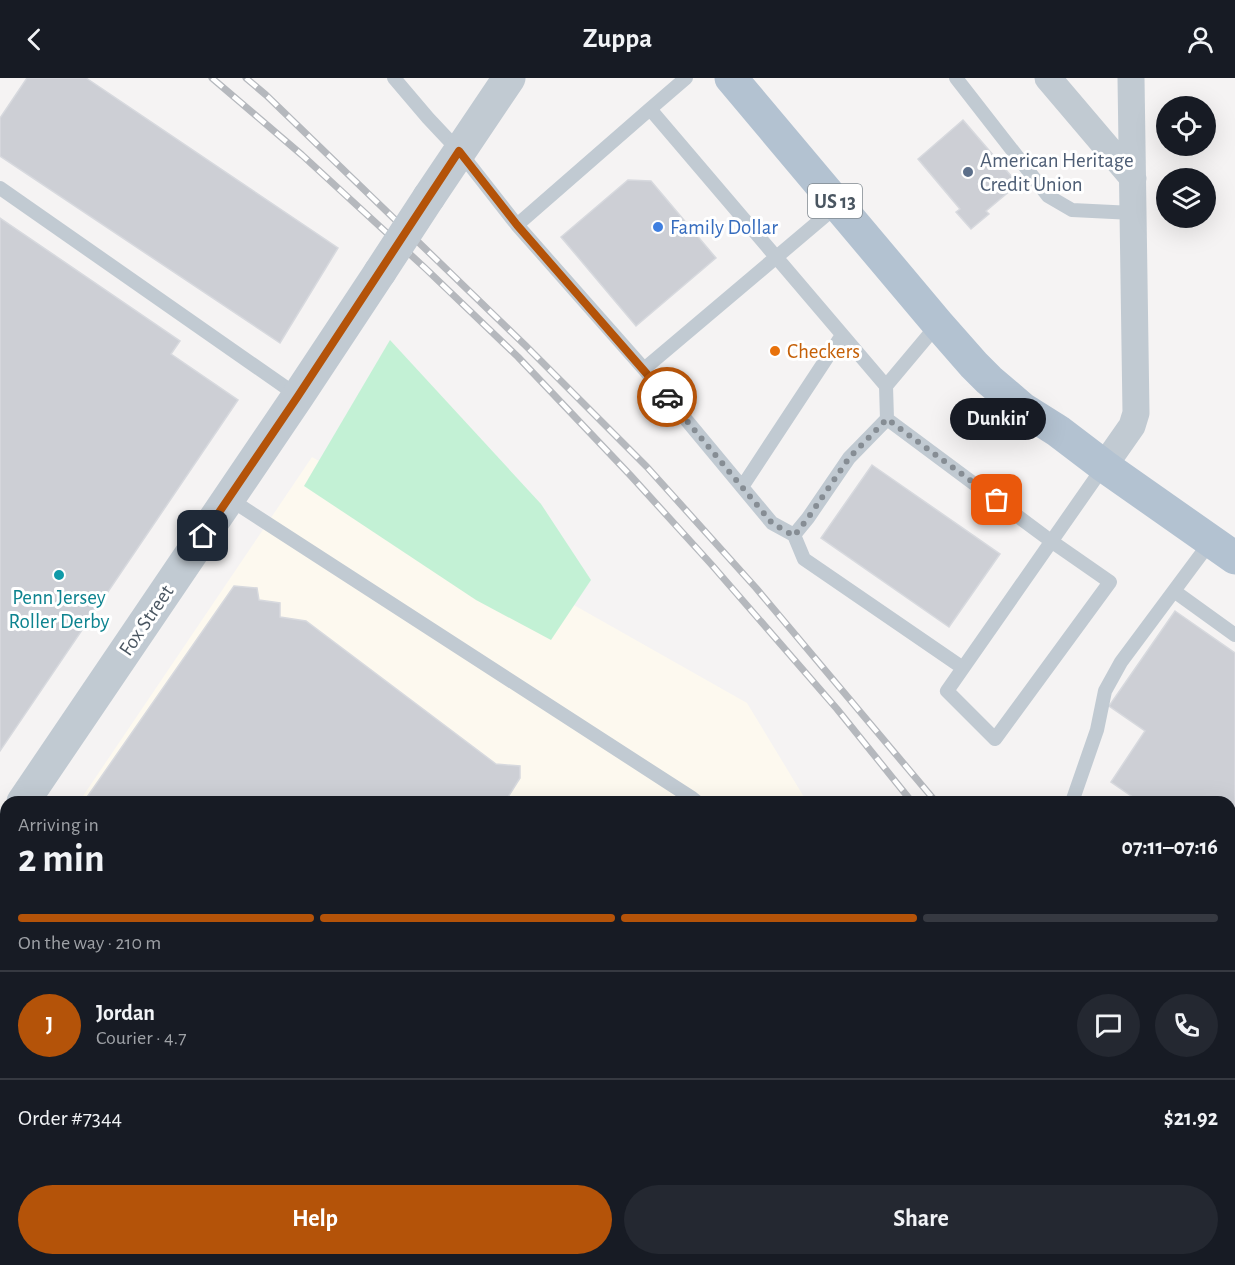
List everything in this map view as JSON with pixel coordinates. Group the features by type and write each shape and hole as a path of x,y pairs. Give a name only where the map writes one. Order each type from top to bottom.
{"main road":[{"name":"US 13","path":"731,78 974,365 1023,409 1058,431 1223,549"}],"street":[{"name":"Fox Street","path":"29,796 508,78"},
{"path":"1048,78 1132,178"},
{"path":"1104,466 1132,426 1136,413 1131,78"}],"lane":[{"path":"394,78 459,151 517,225 644,369 772,523 794,536 804,560 963,668"},
{"path":"517,225 686,78"},
{"path":"956,78 1048,196 1072,210 1133,213"},
{"path":"650,109 886,386 887,419 849,458 794,536"},
{"path":"0,188 298,396"},
{"path":"644,369 838,205"},
{"path":"886,386 938,324"},
{"path":"742,487 842,335"},
{"path":"887,419 1051,541 1110,582 995,739 947,691 1051,541 1104,466"},
{"path":"228,498 689,796"},
{"path":"1074,796 1097,730 1105,691 1121,662 1174,591 1223,549"},
{"path":"1174,591 1234,632"}],"shaded area":[{"path":"312,457 747,703 803,796 83,796"}],"green space":[{"path":"390,340 541,504 591,580 551,640 476,600 304,486"}],"building":[{"path":"27,78 86,78 338,248 280,343 0,156 0,118"},
{"name":"American Heritage Credit Union","path":"963,120 1018,184 986,211 989,214 971,229 956,212 960,209 918,159"},
{"path":"628,180 651,181 716,258 636,326 561,237"},
{"name":"Penn Jersey Roller Derby","path":"0,218 180,341 171,354 238,400 0,751"},
{"path":"872,465 1000,554 949,627 821,538"},
{"path":"234,586 257,588 259,600 280,603 280,617 306,621 496,764 520,766 520,778 509,796 88,796"},
{"path":"1175,611 1235,653 1235,796 1131,796 1111,782 1145,731 1109,706"}],"railway":[{"path":"212,78 302,155 518,357 711,564 837,709 907,796"},
{"path":"246,78 526,346 647,467 756,588 931,796"}],"way so far":[{"path":"667,397 772,523 794,536 849,458 887,419 997,500"}],"place":[{"name":"American Heritage Credit Union","path":"968,172"},
{"name":"Family Dollar","path":"658,227"},
{"name":"Checkers","path":"775,351"},
{"name":"Dunkin'","path":"997,500"},
{"name":"Penn Jersey Roller Derby","path":"59,575"}],"route":[{"path":"203,536 459,151 517,225 667,397"}]}
